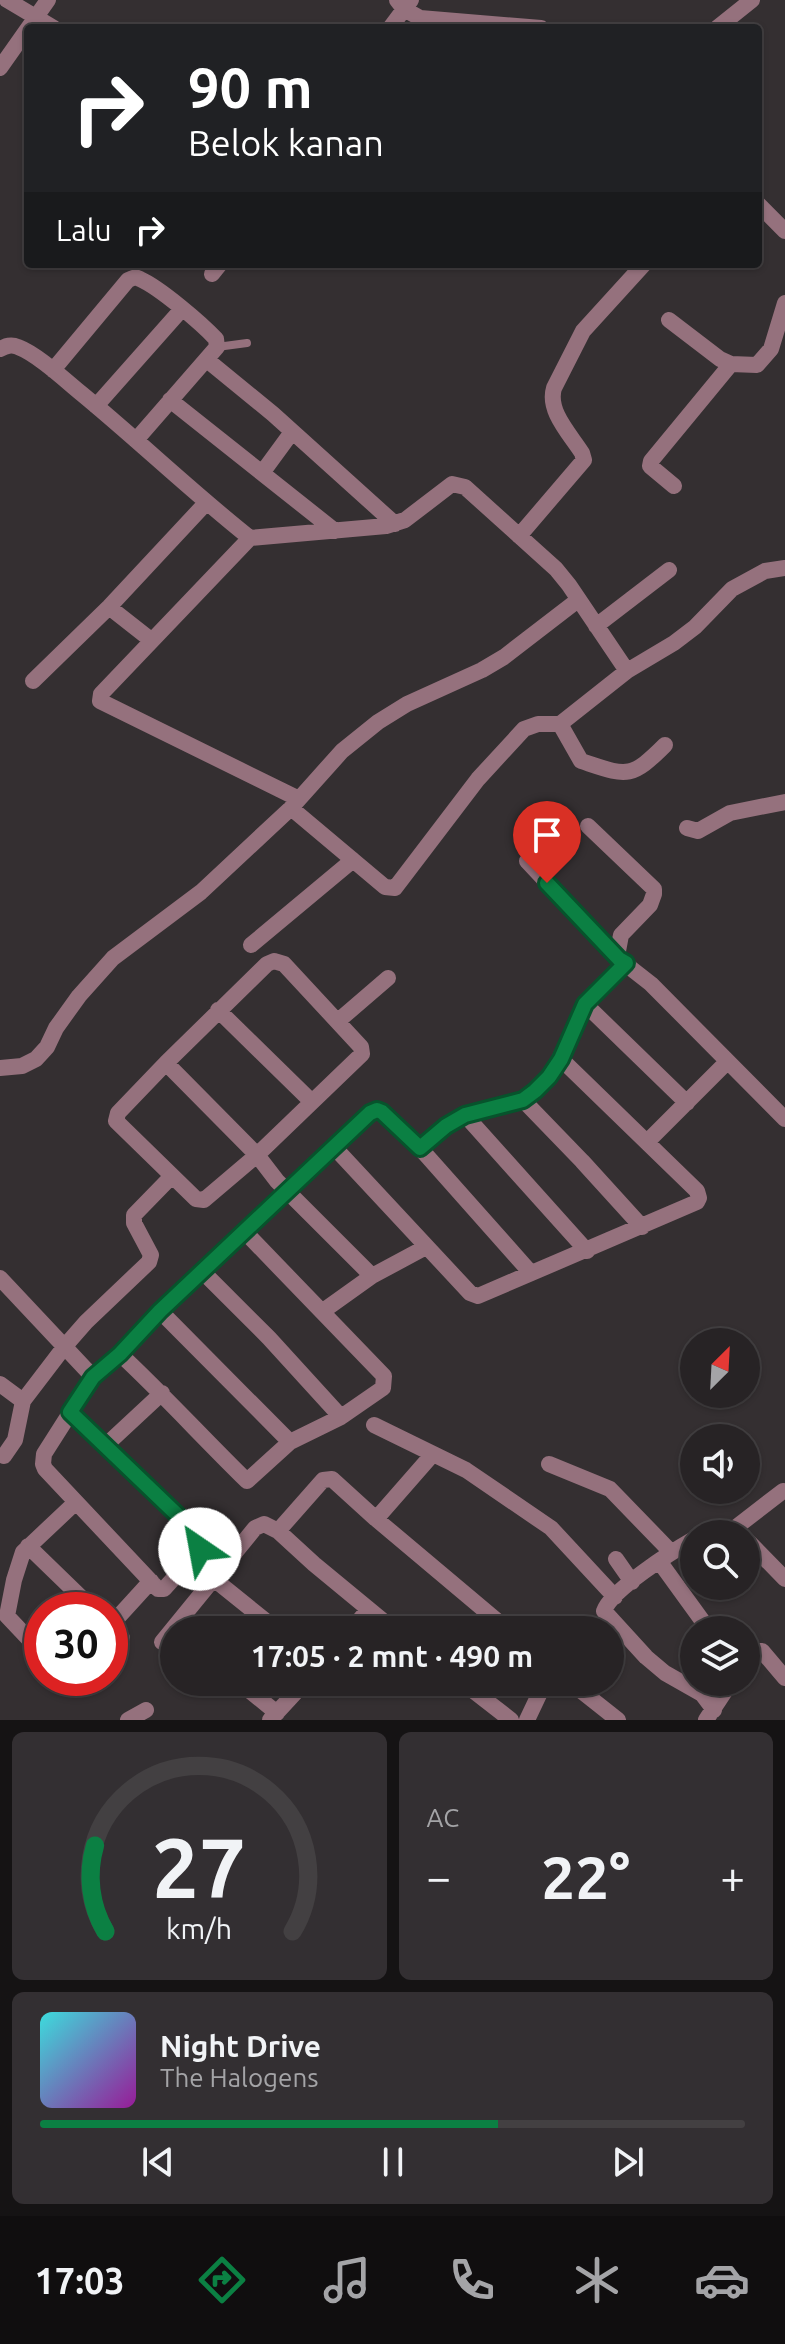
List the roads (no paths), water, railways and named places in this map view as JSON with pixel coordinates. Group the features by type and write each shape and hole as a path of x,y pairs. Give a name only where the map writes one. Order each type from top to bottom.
{"street":[{"path":"7,0 47,24"},
{"path":"29,24 48,0"},
{"path":"722,24 752,0"},
{"path":"392,24 404,3 420,18 493,24"},
{"path":"0,68 24,32"},
{"path":"762,208 785,231"},
{"path":"519,536 584,460 554,408 554,388 583,331 640,268"},
{"path":"53,370 128,280 142,280 182,309 216,339 212,353 136,440"},
{"path":"669,320 720,359 731,364 757,365 765,358 777,334 785,303"},
{"path":"96,406 182,309"},
{"path":"0,349 8,345 21,348 53,370 250,538"},
{"path":"212,353 292,432 395,524"},
{"path":"674,486 650,466 651,461 731,364"},
{"path":"170,400 335,531"},
{"path":"262,473 292,432"},
{"path":"627,671 556,569 465,487 452,484 405,520 395,524 250,538 101,694 100,701 295,804 385,887 395,888 478,779 524,729 538,724 560,724 627,671 695,627 732,589 765,571 785,568"},
{"path":"33,681 109,607 206,503"},
{"path":"596,626 669,570"},
{"path":"0,1068 22,1066 36,1059 79,996 113,958 201,892 295,804 342,751 378,722 407,704 504,657 578,600"},
{"path":"109,607 151,640"},
{"path":"560,724 581,761 611,771 630,773 639,769 665,745"},
{"path":"687,828 698,831 730,813 785,802"},
{"path":"588,826 654,889 650,905 621,935 618,951 623,961"},
{"path":"251,945 353,860"},
{"path":"527,861 623,961 651,984 785,1119"},
{"path":"4,1456 15,1440 23,1401 78,1360 120,1354 244,1231 272,1174 312,1102 362,1054 361,1047 338,1021 284,964 274,961 218,1010 118,1113 116,1121 196,1199 204,1200 272,1174 334,1147 377,1110 420,1148 531,1273"},
{"path":"420,1148 465,1115 523,1100 549,1077 561,1059 585,1004 623,961"},
{"path":"338,1021 388,978"},
{"path":"585,1004 687,1103"},
{"path":"218,1010 312,1102"},
{"path":"334,1147 475,1296 697,1202 697,1191 561,1059"},
{"path":"647,1142 727,1062"},
{"path":"166,1063 372,1276"},
{"path":"523,1100 642,1227"},
{"path":"465,1115 587,1251"},
{"path":"70,1412 192,1529 199,1541 200,1549 167,1587 158,1589 43,1464 44,1454 70,1412 86,1322 149,1262 151,1255 134,1223 134,1215 172,1176"},
{"path":"120,1354 247,1481 290,1442 341,1417 383,1388 384,1376 244,1231"},
{"path":"323,1311 372,1276 426,1247"},
{"path":"203,1272 341,1417"},
{"path":"0,1278 78,1360"},
{"path":"160,1311 290,1442"},
{"path":"0,1384 23,1401"},
{"path":"105,1446 162,1393"},
{"path":"374,1425 466,1470 551,1528 615,1597"},
{"path":"376,1519 432,1455"},
{"path":"549,1464 610,1489 665,1557 701,1616"},
{"path":"278,1531 327,1478 337,1483 491,1616"},
{"path":"755,1520 783,1491"},
{"path":"24,1634 7,1616 7,1578 28,1546 76,1502"},
{"path":"186,1616 255,1528 264,1524 278,1531 376,1616"},
{"path":"28,1546 75,1592"},
{"path":"680,1548 632,1582 604,1608 605,1614 646,1657 680,1682"},
{"path":"760,1553 785,1579"},
{"path":"616,1559 632,1582"},
{"path":"215,1580 260,1616"},
{"path":"128,1611 151,1581"},
{"path":"363,1616 368,1610"},
{"path":"760,1651 785,1678"},
{"path":"253,1696 273,1717 292,1696"},
{"path":"480,1696 511,1720"},
{"path":"527,1720 538,1696"},
{"path":"588,1696 618,1720"},
{"path":"703,1696 710,1715"},
{"path":"710,1715 722,1696"},
{"path":"128,1720 146,1710"}],"lane":[{"path":"212,353 247,343"}]}
